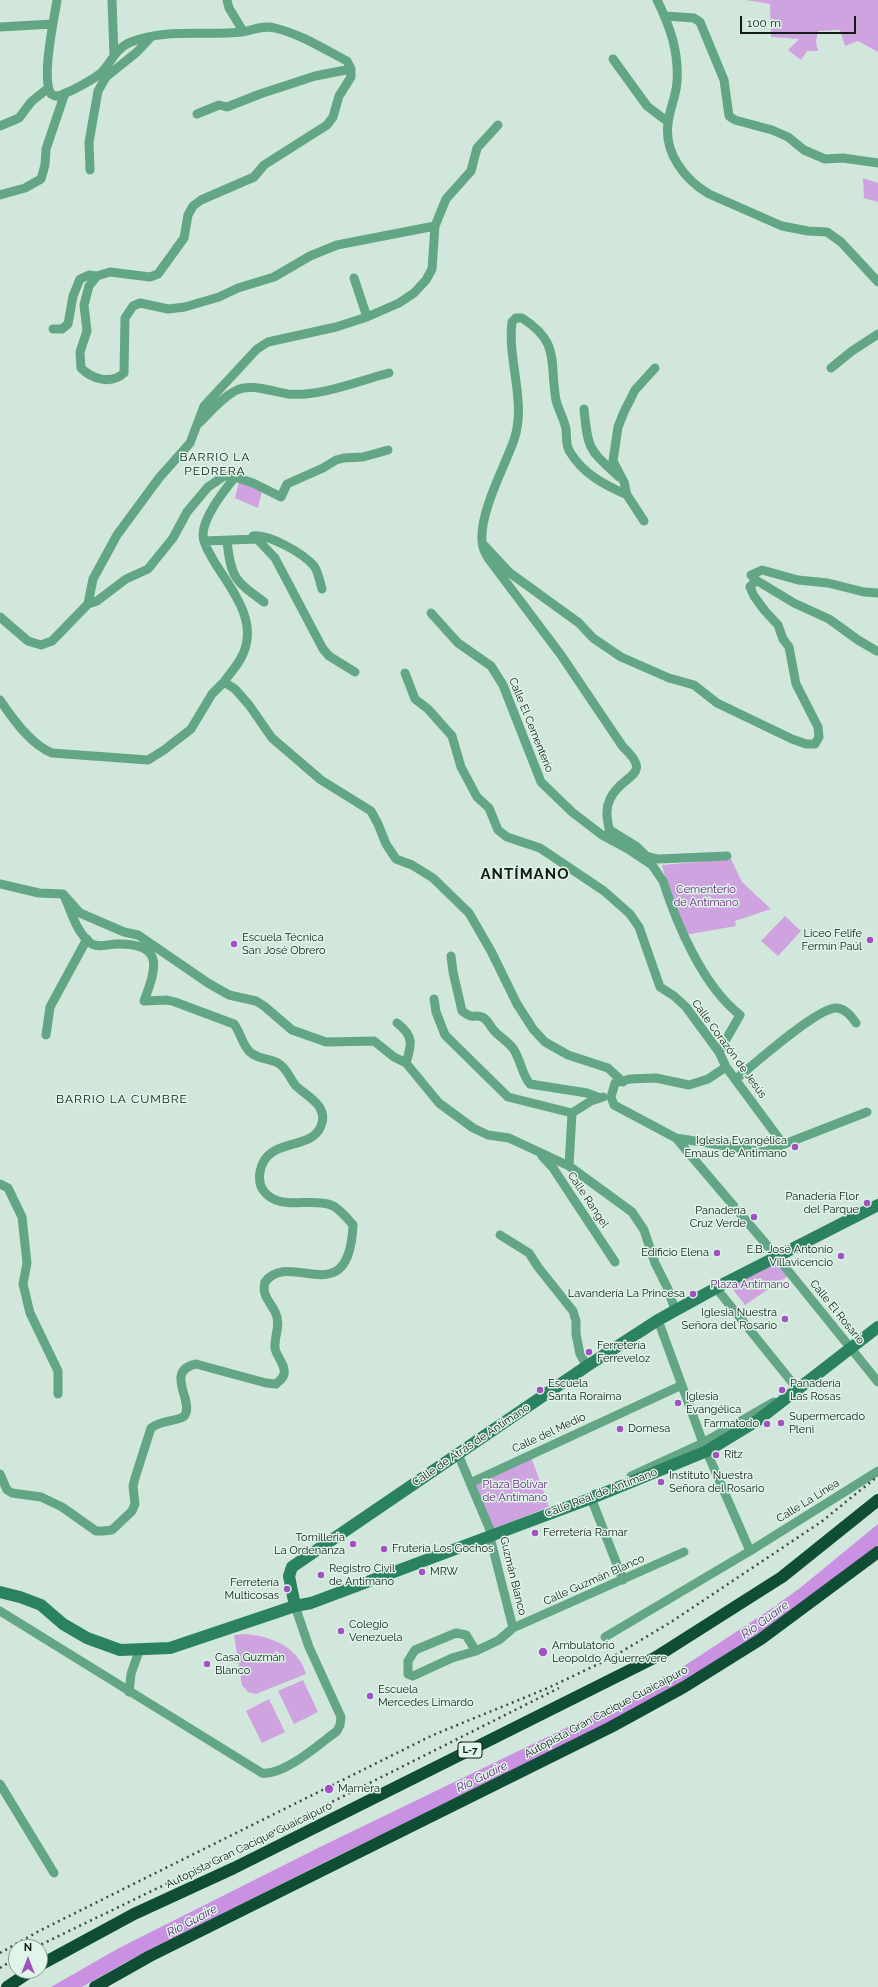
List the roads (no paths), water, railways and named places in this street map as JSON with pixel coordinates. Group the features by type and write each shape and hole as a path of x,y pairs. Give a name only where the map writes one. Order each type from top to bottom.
{"highway":[{"name":"Autopista Gran Cacique Guaicaipuro","path":"48,1961 134,1914 240,1865 656,1657 782,1577 878,1500"},
{"name":"Autopista Gran Cacique Guaicaipuro","path":"95,1987 138,1962 611,1727 684,1687 761,1639 878,1552"},
{"path":"7,1987 19,1979"}],"street":[{"path":"52,329 62,329 68,324 73,296 80,279 88,275 97,276 110,272 150,277 158,274 184,238 188,215 193,206 201,200 254,177 264,165 326,125 333,117 339,96 351,77 352,69 347,60 295,34 274,28 263,27 243,32 182,32 130,42 121,47 101,72 57,96 50,94 48,89 47,68 57,0"},
{"path":"112,0 114,56"},
{"path":"227,0 243,32"},
{"path":"657,0 671,31 677,65 677,83 668,122 669,146 675,160 698,188 709,194 782,226 808,231 828,232 841,242 878,282"},
{"path":"665,16 694,18 700,22 727,87 727,110 729,116 735,120 772,130 788,137 804,150 825,159 843,158 878,163"},
{"path":"0,27 53,24"},
{"path":"90,170 89,142 98,91 106,77 136,52 151,37"},
{"path":"130,42 136,52"},
{"path":"613,60 648,106 668,122"},
{"path":"197,114 220,105 228,107 260,94 315,76 352,69"},
{"path":"0,126 19,118 31,102 48,89"},
{"path":"0,194 25,188 41,179 45,165 46,149 65,93"},
{"path":"88,604 93,579 117,535 159,478 190,443 204,406 257,349 268,342 336,327 367,318 399,303 414,293 426,280 432,269 435,226 446,199 471,171 477,148 498,125"},
{"path":"97,276 89,286 84,305 87,331 80,352 80,362 81,368 88,375 111,380 119,378 124,373 125,318 134,306 140,303 168,309 185,307 219,297 238,288 274,277 310,256 336,245 435,226"},
{"path":"354,278 367,318"},
{"path":"627,496 598,481 578,463 569,451 566,441 565,424 556,400 551,349 548,341 538,330 522,318 516,318 512,322 510,334 516,385 518,424 514,440 504,461 487,512 482,542 488,558 561,655 622,747 635,759 638,766 636,771 621,784 610,799 606,814 610,834 636,846 646,856 658,859 727,856"},
{"path":"831,368 852,351 878,334"},
{"path":"644,521 627,496 624,482 613,461 618,427 624,412 635,390 655,368"},
{"path":"196,427 223,399 238,389 254,388 291,394 313,394 389,373"},
{"path":"584,409 586,432 594,455 624,482"},
{"path":"0,617 28,641 41,645 52,641 88,604 97,601 126,579 148,569 173,538 187,512 208,487 216,480 224,476 235,477 253,483 281,497 287,484 323,468 336,460 363,457 388,450"},
{"path":"0,700 34,743 42,749 52,753 148,760 164,750 191,729 212,694 224,682 243,654 248,634 246,622 237,595 213,559 204,540 203,534 207,520 221,496 235,477"},
{"path":"246,540 260,536 284,545 297,553 314,566 322,589"},
{"path":"204,540 257,540 275,558 323,649 329,656 355,672"},
{"path":"227,541 234,576 239,584 264,602"},
{"path":"482,542 510,573 579,623 593,638 621,658 669,678 694,685 717,703 792,739 806,744 815,744 820,737 818,727 796,684 790,647 783,638 778,625 754,596 750,587 756,580"},
{"path":"877,651 858,640 829,619 794,603 756,580 751,575 762,570 798,580 828,583 878,594"},
{"name":"Calle El Cementerio","path":"431,613 458,642 491,666 503,685 541,782 572,812 602,835 610,834 652,865 663,881 686,943 716,988 731,1007 740,1015 719,1052"},
{"name":"Calle Corazón de Jesús","path":"405,673 415,699 428,708 452,736 464,774 477,797 489,808 498,830 507,837 540,848 604,891 630,914 639,927 660,987 674,996 686,1007 719,1052 726,1067 783,1144"},
{"path":"224,682 235,689 249,705 272,738 321,780 371,811 386,844 396,859 412,865 432,878 469,913 491,951 517,1004 533,1030 545,1042 568,1055 608,1068 623,1082"},
{"path":"0,884 39,893 63,894 80,913 124,932 138,935 191,973 229,995 256,1002 264,1006 292,1030 326,1042 374,1041 394,1057 406,1062 439,1103 473,1128 488,1134 509,1138 569,1166 628,1210 640,1222 675,1310"},
{"path":"0,1474 7,1490 12,1493 32,1495 47,1500 62,1507 96,1531 112,1530 132,1511 135,1504 135,1478 151,1428 156,1423 181,1419 185,1416 187,1410 180,1383 184,1370 189,1366 196,1364 266,1383 276,1384 284,1374 275,1349 275,1338 278,1326 276,1314 264,1292 265,1282 278,1273 297,1272 325,1276 333,1273 346,1260 352,1242 353,1225 331,1205 290,1203 276,1200 267,1195 261,1188 259,1178 260,1168 265,1158 276,1149 307,1139 316,1133 321,1126 323,1117 320,1106 297,1087 285,1068 267,1058 255,1057 248,1051 240,1031 234,1024 175,1002 158,1000 144,1001 155,962 150,952 141,946 118,944 98,946 87,939 72,918 63,894"},
{"path":"46,1035 50,1008 87,939"},
{"path":"451,956 462,1011 471,1017 482,1017 489,1022 492,1029 510,1043 517,1055 526,1080 530,1084 587,1093 600,1098"},
{"path":"434,999 436,1012 445,1035 508,1097 572,1113 591,1101 611,1097"},
{"path":"736,1079 809,1020 832,1008 844,1010 856,1023"},
{"path":"397,1024 404,1029 411,1039 406,1062"},
{"path":"726,1067 708,1079 689,1085 656,1078 630,1079 615,1083 611,1097 614,1105 676,1138 764,1152 867,1112"},
{"path":"569,1166 572,1113"},
{"name":"Calle El Rosario","path":"676,1138 776,1256 878,1382"},
{"name":"Calle Rangel","path":"538,1152 553,1168 615,1262"},
{"path":"0,1184 8,1188 22,1217 27,1263 23,1284 30,1313 58,1371 58,1394"},
{"name":"Calle de Atrás de Antímano","path":"295,1604 288,1576 292,1567 587,1366 658,1320 776,1256 878,1205"},
{"path":"500,1235 529,1253 538,1267 573,1310 576,1321 576,1334 580,1354 587,1366"},
{"path":"716,1288 795,1386"},
{"path":"658,1320 705,1447 750,1551"},
{"name":"Calle Real de Antímano","path":"0,1592 20,1596 41,1605 63,1624 87,1638 120,1650 170,1648 295,1604 311,1603 490,1533 594,1495 705,1447 758,1420 849,1346 878,1327"},
{"path":"705,1447 780,1398 849,1346"},
{"name":"Calle del Medio","path":"470,1483 682,1385"},
{"name":"Guzmán Blanco","path":"458,1454 490,1533 514,1628"},
{"name":"Calle La Línea","path":"605,1637 750,1551 878,1471"},
{"path":"594,1495 623,1580"},
{"name":"Calle Guzmán Blanco","path":"476,1651 466,1635 456,1633 415,1650 408,1661 408,1674 412,1676 452,1658 476,1651 498,1640 514,1628 684,1552"},
{"path":"0,1611 262,1773 269,1774 280,1771 337,1731 340,1725 341,1717 309,1648 295,1604"},
{"path":"129,1692 131,1674 139,1650"},
{"path":"0,1784 54,1873"}],"water":[{"name":"Río Guaire","path":"878,1524 878,1545 777,1624 636,1712 329,1860 126,1962 82,1987 51,1987 119,1948 322,1846 628,1698 681,1668 768,1611 800,1588"}],"railway":[{"path":"0,1953 39,1931 433,1735 548,1688 611,1658 671,1622 821,1522 878,1476"},
{"path":"48,1941 224,1856 559,1688"},
{"path":"0,1968 8,1963"}],"place":[{"name":"Liceo Felife Fermín Paúl","path":"870,940"},
{"name":"Escuela Técnica San José Obrero","path":"234,944"},
{"name":"Iglesia Evangélica Emaus de Antimano","path":"795,1147"},
{"name":"Panadería Flor del Parque","path":"867,1203"},
{"name":"Panadería Cruz Verde","path":"754,1217"},
{"name":"Edificio Elena","path":"717,1253"},
{"name":"E.B. José Antonio Villavicencio","path":"841,1256"},
{"name":"Lavandería La Princesa","path":"693,1294"},
{"name":"Iglesia Nuestra Señora del Rosario","path":"785,1319"},
{"name":"Ferretería Ferreveloz","path":"589,1352"},
{"name":"Escuela Santa Roraima","path":"540,1390"},
{"name":"Panadería Las Rosas","path":"782,1390"},
{"name":"Iglesia Evangélica","path":"678,1403"},
{"name":"Supermercado Pleni","path":"781,1423"},
{"name":"Farmatodo","path":"767,1424"},
{"name":"Domesa","path":"620,1429"},
{"name":"Ritz","path":"716,1455"},
{"name":"Instituto Nuestra Señora del Rosario","path":"661,1482"},
{"name":"Ferretería Ramar","path":"535,1533"},
{"name":"Tornilleria La Ordenanza","path":"353,1544"},
{"name":"Frutería Los Gochos","path":"384,1549"},
{"name":"MRW","path":"422,1572"},
{"name":"Registro Civil de Antimano","path":"321,1575"},
{"name":"Ferretería Multicosas","path":"287,1589"},
{"name":"Colegio Venezuela","path":"341,1631"},
{"name":"Ambulatorio Leopoldo Aguerrevere","path":"543,1652"},
{"name":"Casa Guzmán Blanco","path":"207,1664"},
{"name":"Escuela Mercedes Limardo","path":"370,1696"},
{"name":"Mamera","path":"329,1789"}],"district":[{"name":"BARRIO LA PEDRERA","path":"215,464"},
{"name":"ANTÍMANO","path":"525,874"},
{"name":"BARRIO LA CUMBRE","path":"122,1099"}],"park label":[{"name":"Cementerio de Antímano","path":"706,896"},
{"name":"Plaza Antímano","path":"750,1285"},
{"name":"Plaza Bolívar de Antímano","path":"515,1491"}]}
